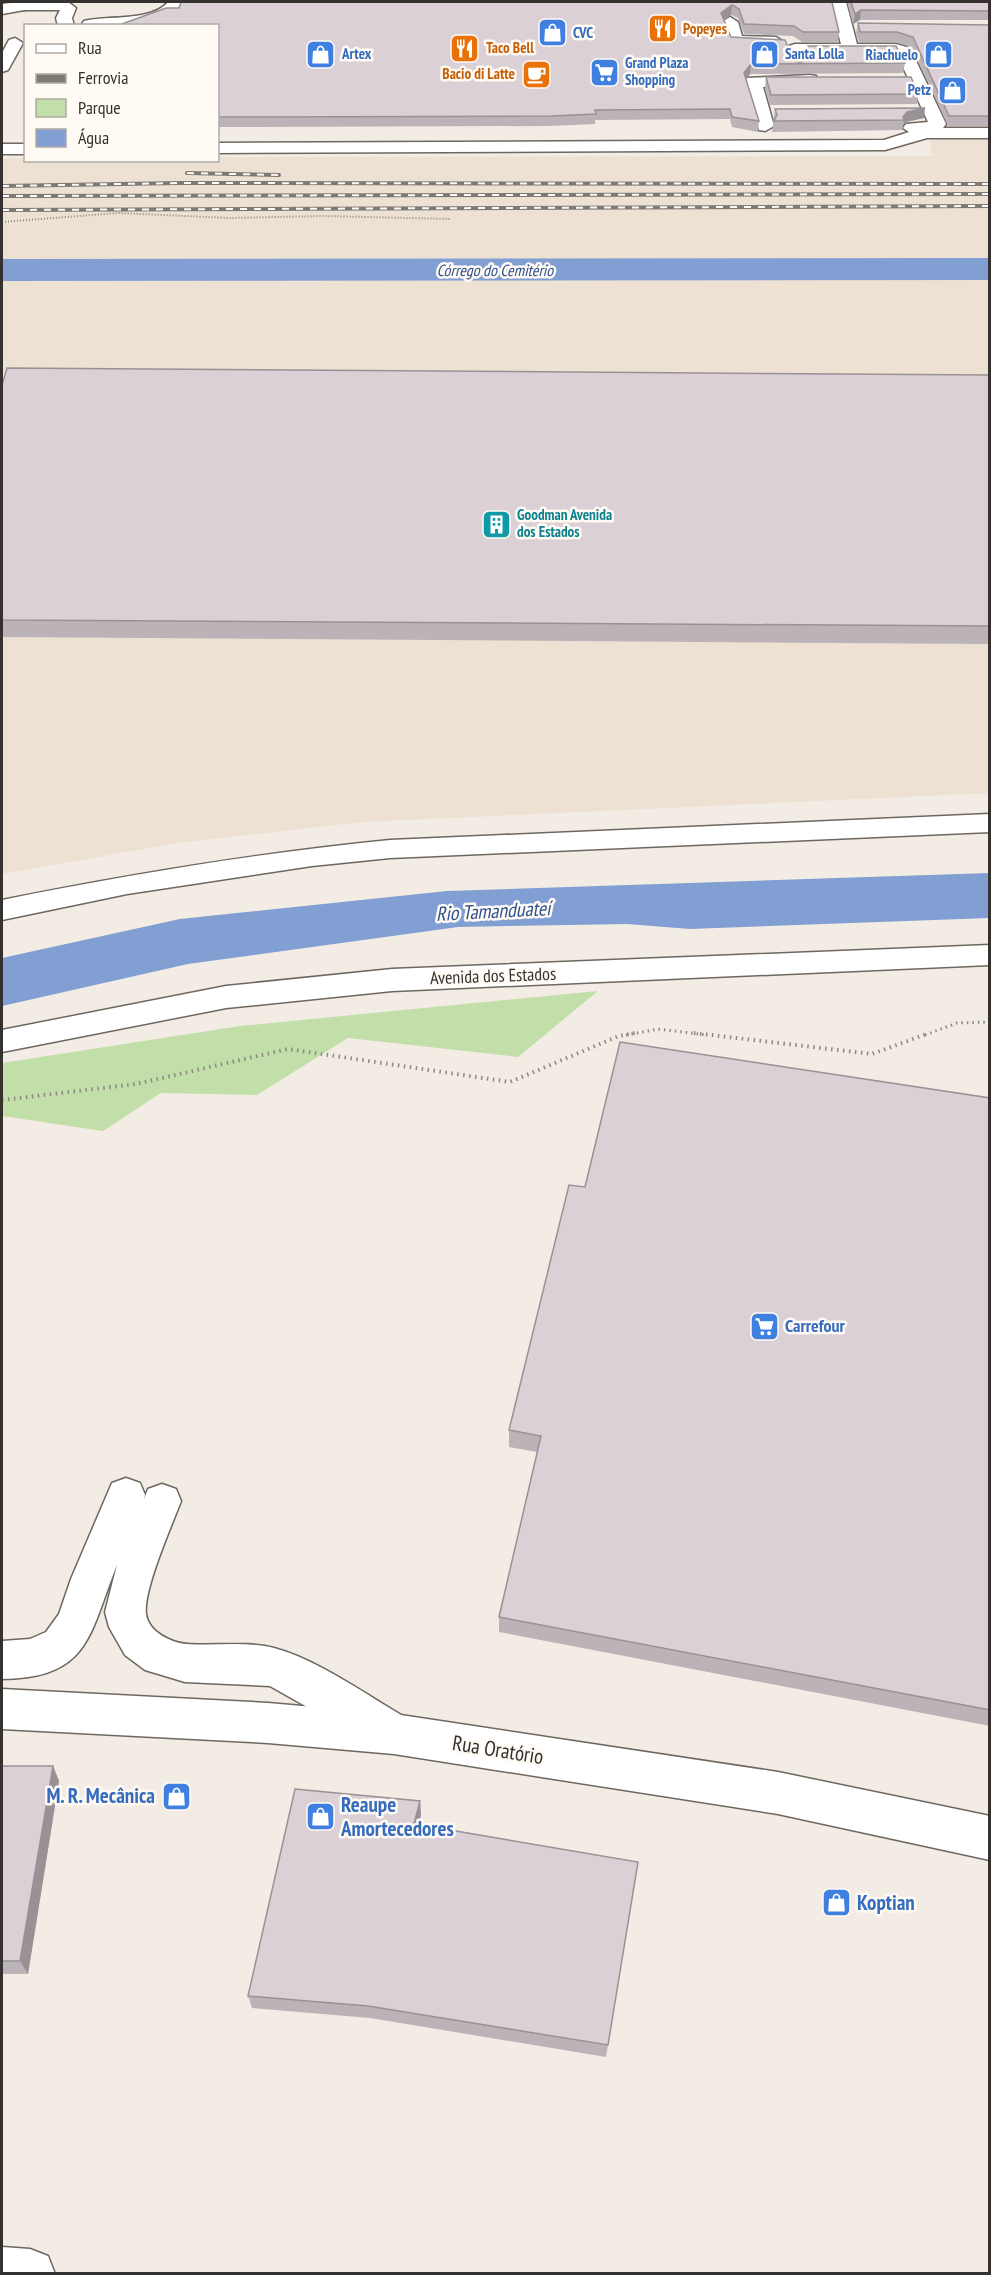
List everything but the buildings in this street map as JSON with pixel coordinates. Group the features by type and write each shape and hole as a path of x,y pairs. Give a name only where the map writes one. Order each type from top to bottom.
{"main road":[{"path":"7,8 41,2"},
{"path":"89,24 98,2"},
{"path":"125,24 169,10 175,2"},
{"path":"838,2 852,27 850,48"},
{"path":"7,8 63,5 68,8 64,18 66,24"},
{"path":"93,24 105,21 118,24"},
{"path":"750,21 756,42"},
{"path":"730,22 735,40 791,42 804,80"},
{"path":"2,67 14,42"},
{"path":"795,49 902,50 917,80 930,111 936,127 900,119 930,111"},
{"path":"767,117 753,81 823,80"},
{"path":"900,80 917,80"},
{"path":"714,136 744,130"},
{"path":"2,133 24,133"},
{"path":"219,133 513,139 714,136 885,145 926,133 990,133"},
{"path":"219,148 513,139"},
{"path":"2,149 24,148"},
{"path":"2,910 127,884 390,849 990,823"},
{"name":"Avenida dos Estados","path":"2,1041 99,1020 226,997 392,980 990,955"},
{"path":"2,1660 34,1658 60,1645 76,1624 91,1579 144,1498 138,1558 125,1612 129,1627 139,1642 160,1658 185,1663 273,1667 301,1680 394,1734"},
{"name":"Rua Oratório","path":"2,1709 246,1722 394,1734 778,1793 990,1838"},
{"path":"2,2272 30,2274"}],"path":[{"path":"2,222 118,213 230,218 323,216 451,219"},
{"path":"2,1100 136,1084 288,1049 510,1082 619,1036 658,1029 872,1054 957,1023 990,1022"}],"shaded area":[{"path":"949,135 989,136 989,261 2,262 2,158 24,158 24,162 219,162 219,157 933,156 929,141"},
{"path":"333,274 442,279 989,279 989,793 362,822 184,842 2,874 2,279"}],"green space":[{"path":"598,991 518,1057 348,1038 257,1095 161,1093 103,1131 2,1116 2,1063 240,1026"}],"water":[{"name":"Rio Tamanduateí","path":"989,873 989,918 690,929 627,924 458,927 188,964 2,1006 2,958 180,919 447,891"}],"waterway":[{"name":"Córrego do Cemitério","path":"2,270 990,269"}],"railway":[{"path":"187,173 279,175"},
{"path":"2,186 179,183 990,184"},
{"path":"2,196 990,194"},
{"path":"2,210 990,206"}],"place":[{"name":"Popeyes","path":"662,29"},
{"name":"CVC","path":"552,33"},
{"name":"Taco Bell","path":"465,48"},
{"name":"Artex","path":"321,54"},
{"name":"Santa Lolla","path":"764,54"},
{"name":"Riachuelo","path":"939,55"},
{"name":"Grand Plaza Shopping","path":"604,72"},
{"name":"Bacio di Latte","path":"536,74"},
{"name":"Petz","path":"952,90"},
{"name":"Goodman Avenida dos Estados","path":"496,524"},
{"name":"Carrefour","path":"764,1326"},
{"name":"M. R. Mecânica","path":"176,1796"},
{"name":"Reaupe Amortecedores","path":"320,1817"},
{"name":"Koptian","path":"836,1903"}]}
